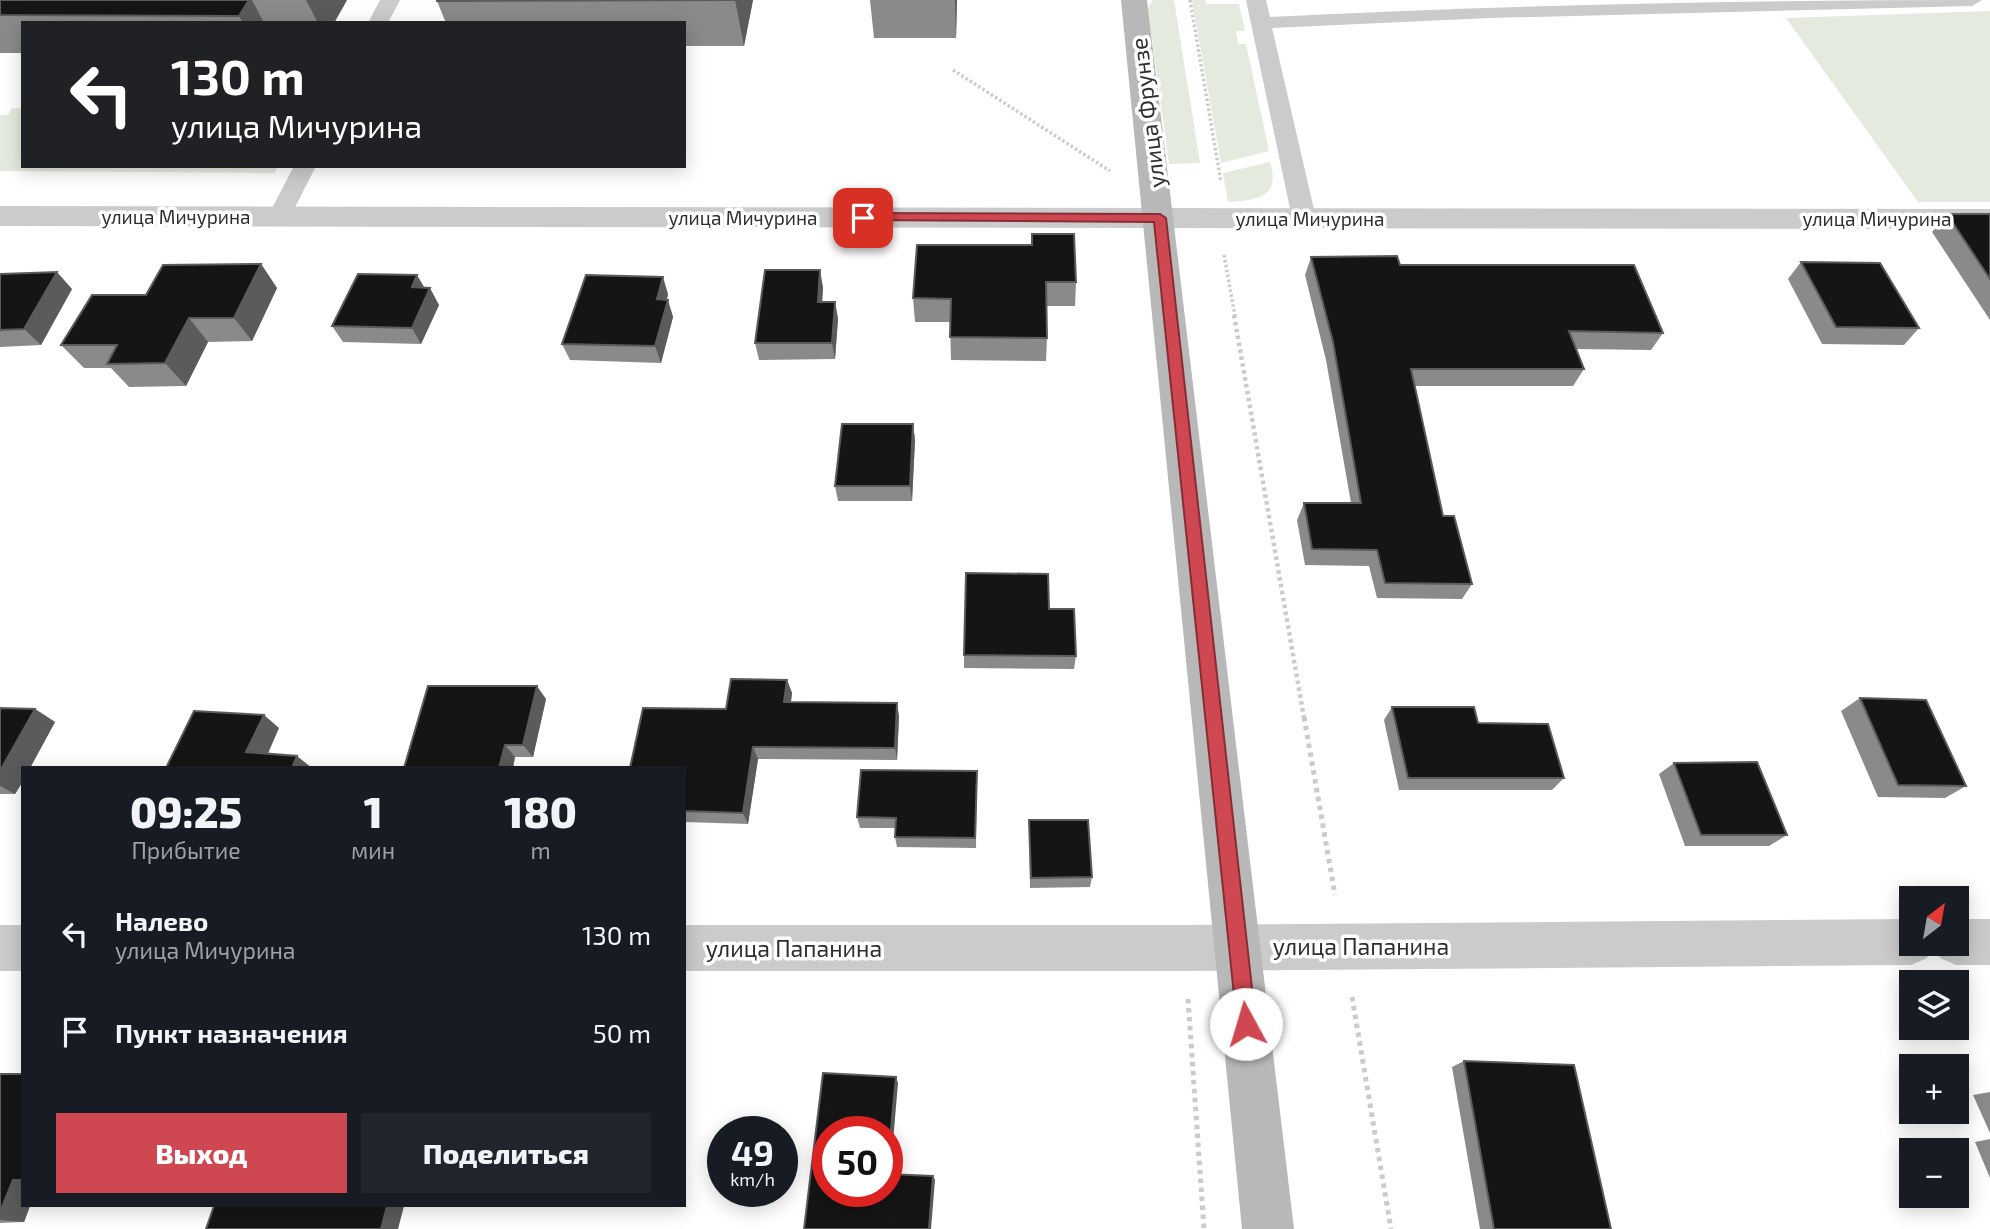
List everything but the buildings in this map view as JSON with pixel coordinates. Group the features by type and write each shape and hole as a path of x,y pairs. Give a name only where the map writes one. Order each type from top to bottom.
{"main road":[{"name":"улица Фрунзе","path":"1134,0 1160,218 1268,1229"}],"street":[{"name":"улица Мичурина","path":"0,216 1990,219"},
{"name":"улица Папанина","path":"686,948 1899,942"},
{"path":"1969,942 1990,942"},
{"path":"0,948 21,948"}],"lane":[{"path":"379,21 390,0"},
{"path":"1256,0 1304,218"},
{"path":"1262,23 1487,6 1972,0"},
{"path":"280,216 304,168"}],"path":[{"path":"1190,0 1219,166 1225,219 1219,231 1391,1229"},
{"path":"953,70 1116,175"}],"shaded area":[{"path":"1152,0 1174,0 1200,163 1169,164 1148,9"},
{"path":"1192,0 1205,0 1206,4 1239,4 1245,31 1236,31 1238,44 1246,44 1269,151 1221,163"},
{"path":"1990,11 1990,202 1918,202 1786,18"},
{"path":"12,108 21,108 21,168 277,168 275,173 0,171 0,115 8,115"},
{"path":"1270,162 1272,183 1264,195 1228,202 1223,173"}],"route":[{"path":"863,218 1160,218 1246,1024"}]}
